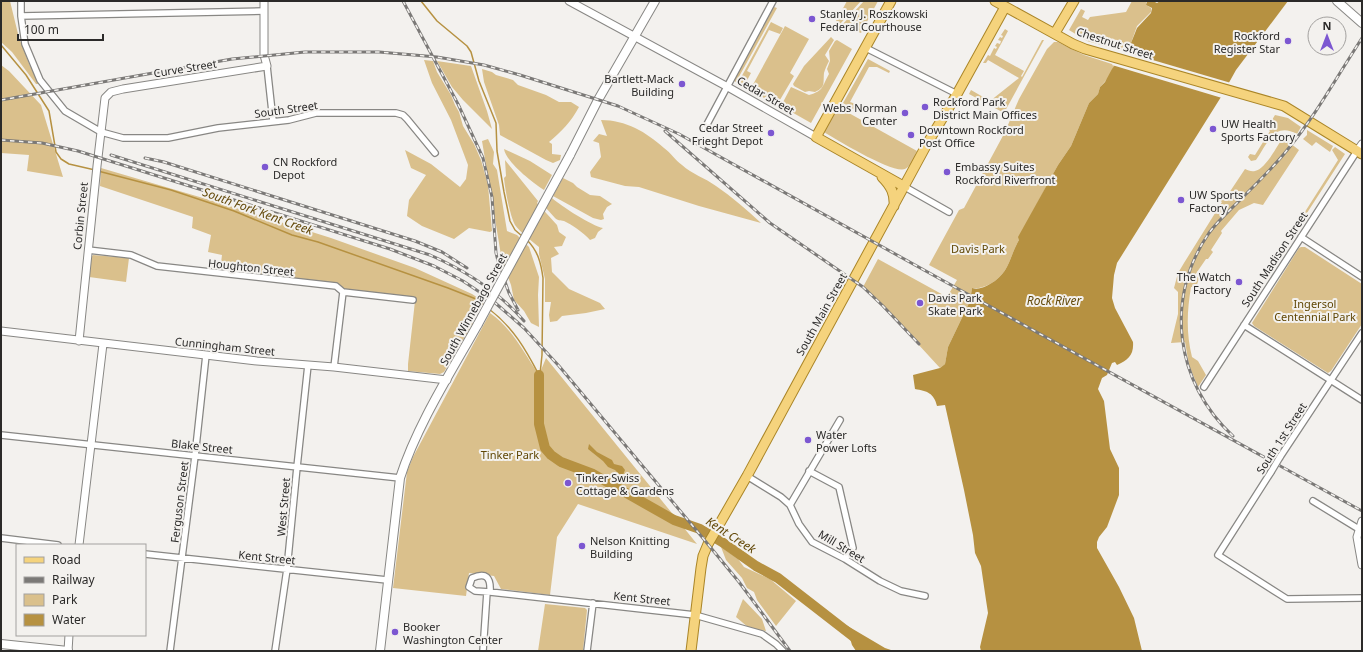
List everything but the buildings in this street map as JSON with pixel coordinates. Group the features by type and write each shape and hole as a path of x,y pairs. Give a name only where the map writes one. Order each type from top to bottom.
{"main road":[{"name":"South Winnebago Street","path":"380,651 387,580 400,478 408,455 447,380 570,155 598,100 655,1"},
{"path":"816,137 891,1"},
{"name":"Chestnut Street","path":"994,1 1007,4 1085,49 1284,106 1360,149"},
{"path":"1055,33 1074,1"},
{"path":"1340,2 1362,23"},
{"name":"South Main Street","path":"691,651 703,556 709,541 747,476 928,144 1007,4"},
{"name":"Cedar Street","path":"816,137 905,187"},
{"path":"879,173 889,184 892,190 894,195 894,207"},
{"path":"1,644 68,651"}],"street":[{"name":"South Street","path":"21,1 21,16 25,44 40,80 66,111 101,132 123,138 168,138 218,128 288,120 316,113 396,114 403,115 435,153"},
{"path":"264,1 264,55 267,66 273,121"},
{"name":"Cedar Street","path":"569,1 726,86 816,137"},
{"path":"705,128 726,86 773,1"},
{"path":"21,16 264,11"},
{"path":"866,48 957,94"},
{"name":"Curve Street","path":"107,94 123,89 267,66"},
{"name":"Corbin Street","path":"79,341 104,101 107,94"},
{"name":"South Madison Street","path":"1204,386 1360,149"},
{"name":"Cedar Street","path":"905,187 949,212"},
{"path":"1302,237 1362,277"},
{"name":"Houghton Street","path":"88,250 131,255 157,266 336,286 343,292 412,300"},
{"path":"334,367 343,292"},
{"path":"1244,325 1362,400"},
{"name":"Cunningham Street","path":"1,331 257,361 334,367 447,380"},
{"name":"South 1st Street","path":"1362,333 1280,456 1218,556 1287,599 1362,598"},
{"path":"79,544 103,344"},
{"name":"Ferguson Street","path":"170,651 195,456 206,355"},
{"name":"West Street","path":"275,651 288,569 308,365"},
{"path":"790,505 840,420"},
{"name":"Blake Street","path":"1,435 400,478"},
{"path":"809,471 839,487 853,548 845,559"},
{"name":"Mill Street","path":"747,476 781,497 790,505 799,524 812,542 845,559 880,581 901,591 925,596"},
{"path":"1312,501 1361,526 1357,536 1362,565"},
{"path":"1,538 50,544"},
{"name":"Kent Street","path":"146,554 387,580"},
{"name":"Kent Street","path":"483,651 488,592 695,615 762,634 783,651"},
{"path":"587,651 593,603"},
{"path":"68,651 69,636"}],"green space":[{"path":"1,1 10,1 19,38 30,66 40,84 36,84 12,52 1,42"},
{"path":"847,1 861,1 840,24 836,21"},
{"path":"864,1 878,1 861,33 842,25"},
{"path":"1132,1 1146,1 1146,5 1151,8 1151,12 1137,26 1131,43 1125,50 1119,50 1087,41 1069,30 1081,9 1085,11 1082,17 1088,20 1090,17 1126,12"},
{"path":"774,7 777,8 736,82 734,81"},
{"path":"771,22 783,28 780,34 769,30 747,71 751,73 744,86 738,83"},
{"path":"785,26 809,39 790,73 794,76 777,105 750,90"},
{"path":"1005,29 1008,31 995,55 1024,71 1021,76 1022,77 1042,40 1044,40 1004,113 969,94 971,90 990,101 1019,78 988,60 986,63 983,63 988,55 990,56 994,48 996,49 997,47 995,46 997,43 1000,44 1001,41 998,40 1000,37 1002,38 1003,36 1001,35"},
{"path":"831,37 834,40 825,55 829,61 825,68 824,82 821,88 815,92 805,92 794,86 793,84 804,66"},
{"path":"837,40 852,49 811,123 781,106 791,87 809,95 822,88 829,74 827,69 830,61 829,51"},
{"name":"Davis Park","path":"1054,42 1058,42 1084,55 1115,65 1109,77 1100,87 1098,94 1089,103 1071,146 1058,165 1019,237 1019,240 1002,275 997,280 981,288 972,288 970,301 948,347 945,364 940,368 883,306 863,287 878,259 947,297 957,280 929,265 959,210 964,208 1005,132 1019,99 1047,49"},
{"path":"868,59 890,71 889,73 877,67 869,67 850,102 856,104 858,110 855,110 843,103"},
{"path":"424,60 433,61 437,72 459,112 463,126 474,144 481,160 488,185 492,231 490,232 469,228 454,239 422,226 407,216 409,200 426,175 411,168 405,150 431,164 460,187 466,179 468,165 451,120 432,83"},
{"path":"437,61 471,66 492,129 452,87"},
{"path":"1,65 9,71 41,105 63,177 27,171 29,155 1,153"},
{"path":"482,69 513,80 518,85 546,95 559,102 571,102 579,107 566,126 549,142 552,144 552,154 561,155 560,160 553,163 500,135 499,125 484,82"},
{"path":"838,107 917,151 909,166 905,169 899,169 878,162 824,132"},
{"path":"1275,115 1288,118 1301,127 1297,134 1282,130 1277,132 1268,141 1256,160 1251,161 1248,157 1250,154 1255,155 1270,131 1267,128"},
{"path":"601,120 619,122 643,132 686,168 712,183 745,208 761,223 699,206 639,187 625,186 591,177 590,172 601,157 599,143 593,141 599,134 607,136"},
{"path":"1307,130 1333,146 1330,152 1316,142 1312,146 1303,139 1307,135"},
{"path":"488,139 494,152 493,164 497,170 507,231 517,235 529,247 539,277 539,327 531,323 524,311 514,300 511,285 502,261 482,141"},
{"path":"1283,140 1286,140 1299,150 1263,205 1254,203 1239,210 1221,231 1222,233 1211,250 1213,252 1195,275 1199,278 1196,288 1191,287 1188,322 1189,339 1192,357 1198,361 1206,375 1198,387 1189,365 1185,342 1171,343 1178,314 1178,292 1174,288 1178,273 1222,202 1218,199 1226,191 1229,193 1245,169 1254,171 1262,167"},
{"path":"1335,147 1345,154 1296,230 1294,229 1338,160 1332,150"},
{"path":"504,149 530,161 552,175 544,190 515,166"},
{"path":"505,160 538,201 537,203 557,225 559,232 566,237 562,246 554,247 559,254 551,258 552,272 569,289 600,303 605,309 562,316 557,321 550,322 549,315 551,302 545,302 545,279 539,254 539,247 520,231 513,221 504,178 506,176"},
{"path":"101,168 331,238 415,268 472,294 483,301 472,320 473,323 444,372 440,374 408,371 415,301 345,290 334,283 220,271 222,255 208,252 211,235 192,228 193,217 100,186"},
{"path":"563,178 590,195 600,196 612,204 607,207 603,214 604,219 601,220 593,218 553,196"},
{"path":"552,198 562,206 592,224 603,228 598,232 595,238 590,240 574,226 564,221 557,220 553,216 546,208"},
{"name":"Ingersol Centennial Park","path":"1301,247 1305,247 1362,284 1362,324 1331,371 1328,373 1254,326 1252,323"},
{"path":"93,255 129,258 126,282 89,277 91,258"},
{"name":"Tinker Park","path":"490,313 511,333 539,375 546,358 697,544 578,504 557,537 550,595 501,589 494,576 469,573 466,596 393,588 407,472 413,457"},
{"path":"721,547 738,559 744,567 770,579 796,601 776,626 757,600 754,592 747,588 742,578 726,560"},
{"path":"743,599 762,619 766,631 749,628 736,617"},
{"path":"545,604 585,608 587,610 583,651 538,651"}],"water":[{"name":"Rock River","path":"1147,1 1157,3 1160,1 1288,1 1236,70 1221,97 1117,263 1114,275 1112,298 1115,308 1133,342 1133,347 1130,356 1127,359 1117,365 1115,362 1112,363 1107,375 1102,378 1098,389 1104,401 1110,449 1119,468 1119,495 1107,527 1099,537 1097,548 1119,587 1134,618 1142,651 981,651 980,647 988,613 981,566 975,553 964,490 945,405 937,406 932,395 915,389 913,375 940,368 945,364 948,347 970,301 972,288 984,287 997,280 1002,275 1019,240 1018,237 1058,165 1071,146 1089,103 1098,94 1100,87 1105,82 1112,69 1131,43 1137,28 1151,13 1152,8 1146,5"},
{"path":"589,444 597,452 612,460 614,464 622,466 625,470 623,475 620,475 615,470 608,467 588,449"},
{"path":"846,625 885,648 894,651 856,651 852,645"}],"pier":[{"path":"1122,51 1231,83 1222,98 1112,65"}],"waterway":[{"path":"421,1 437,21 467,46 471,52 479,81 496,123 497,151 510,221 515,230 522,236"},
{"name":"South Fork Kent Creek","path":"1,45 26,75 49,111 56,152 61,159 69,164 95,170"},
{"name":"South Fork Kent Creek","path":"98,171 171,190 234,211 292,235 318,242 448,288 476,299 485,306"},
{"path":"527,240 534,248 541,267 543,278 542,355 540,374"},
{"name":"South Fork Kent Creek","path":"489,309 512,331 524,348 539,375"},
{"name":"Kent Creek","path":"539,375 539,424 545,448 551,455 561,462 593,474 674,520 700,529 722,542 756,566 778,578 872,651"}],"railway":[{"path":"403,1 458,104 483,158 492,197 496,253 509,293 518,310"},
{"path":"1233,436 1213,415 1198,391 1188,366 1182,339 1182,312 1186,285 1195,258 1209,233 1216,224 1270,170 1298,136 1362,38"},
{"path":"1,100 232,59 305,52 379,52 437,57 484,65 520,75 618,106 679,134 1362,511"},
{"path":"665,131 770,223 863,287 919,344"},
{"path":"1,140 42,143 78,151 390,249 434,266 463,281 493,301 524,328 559,366 739,582 790,651"},
{"path":"111,155 430,255 469,275 481,283 503,300 524,321"},
{"path":"145,158 164,162 415,241 442,252 467,268"}],"place":[{"name":"Stanley J. Roszkowski Federal Courthouse","path":"812,19"},
{"name":"Rockford Register Star","path":"1288,41"},
{"name":"Bartlett-Mack Building","path":"682,84"},
{"name":"Rockford Park District Main Offices","path":"925,107"},
{"name":"Webs Norman Center","path":"905,113"},
{"name":"UW Health Sports Factory","path":"1213,129"},
{"name":"Cedar Street Frieght Depot","path":"771,133"},
{"name":"Downtown Rockford Post Office","path":"911,135"},
{"name":"CN Rockford Depot","path":"265,167"},
{"name":"Embassy Suites Rockford Riverfront","path":"947,172"},
{"name":"UW Sports Factory","path":"1181,200"},
{"name":"The Watch Factory","path":"1239,282"},
{"name":"Davis Park Skate Park","path":"920,303"},
{"name":"Water Power Lofts","path":"808,440"},
{"name":"Tinker Swiss Cottage & Gardens","path":"568,483"},
{"name":"Nelson Knitting Building","path":"582,546"},
{"name":"Booker Washington Center","path":"395,632"}]}
